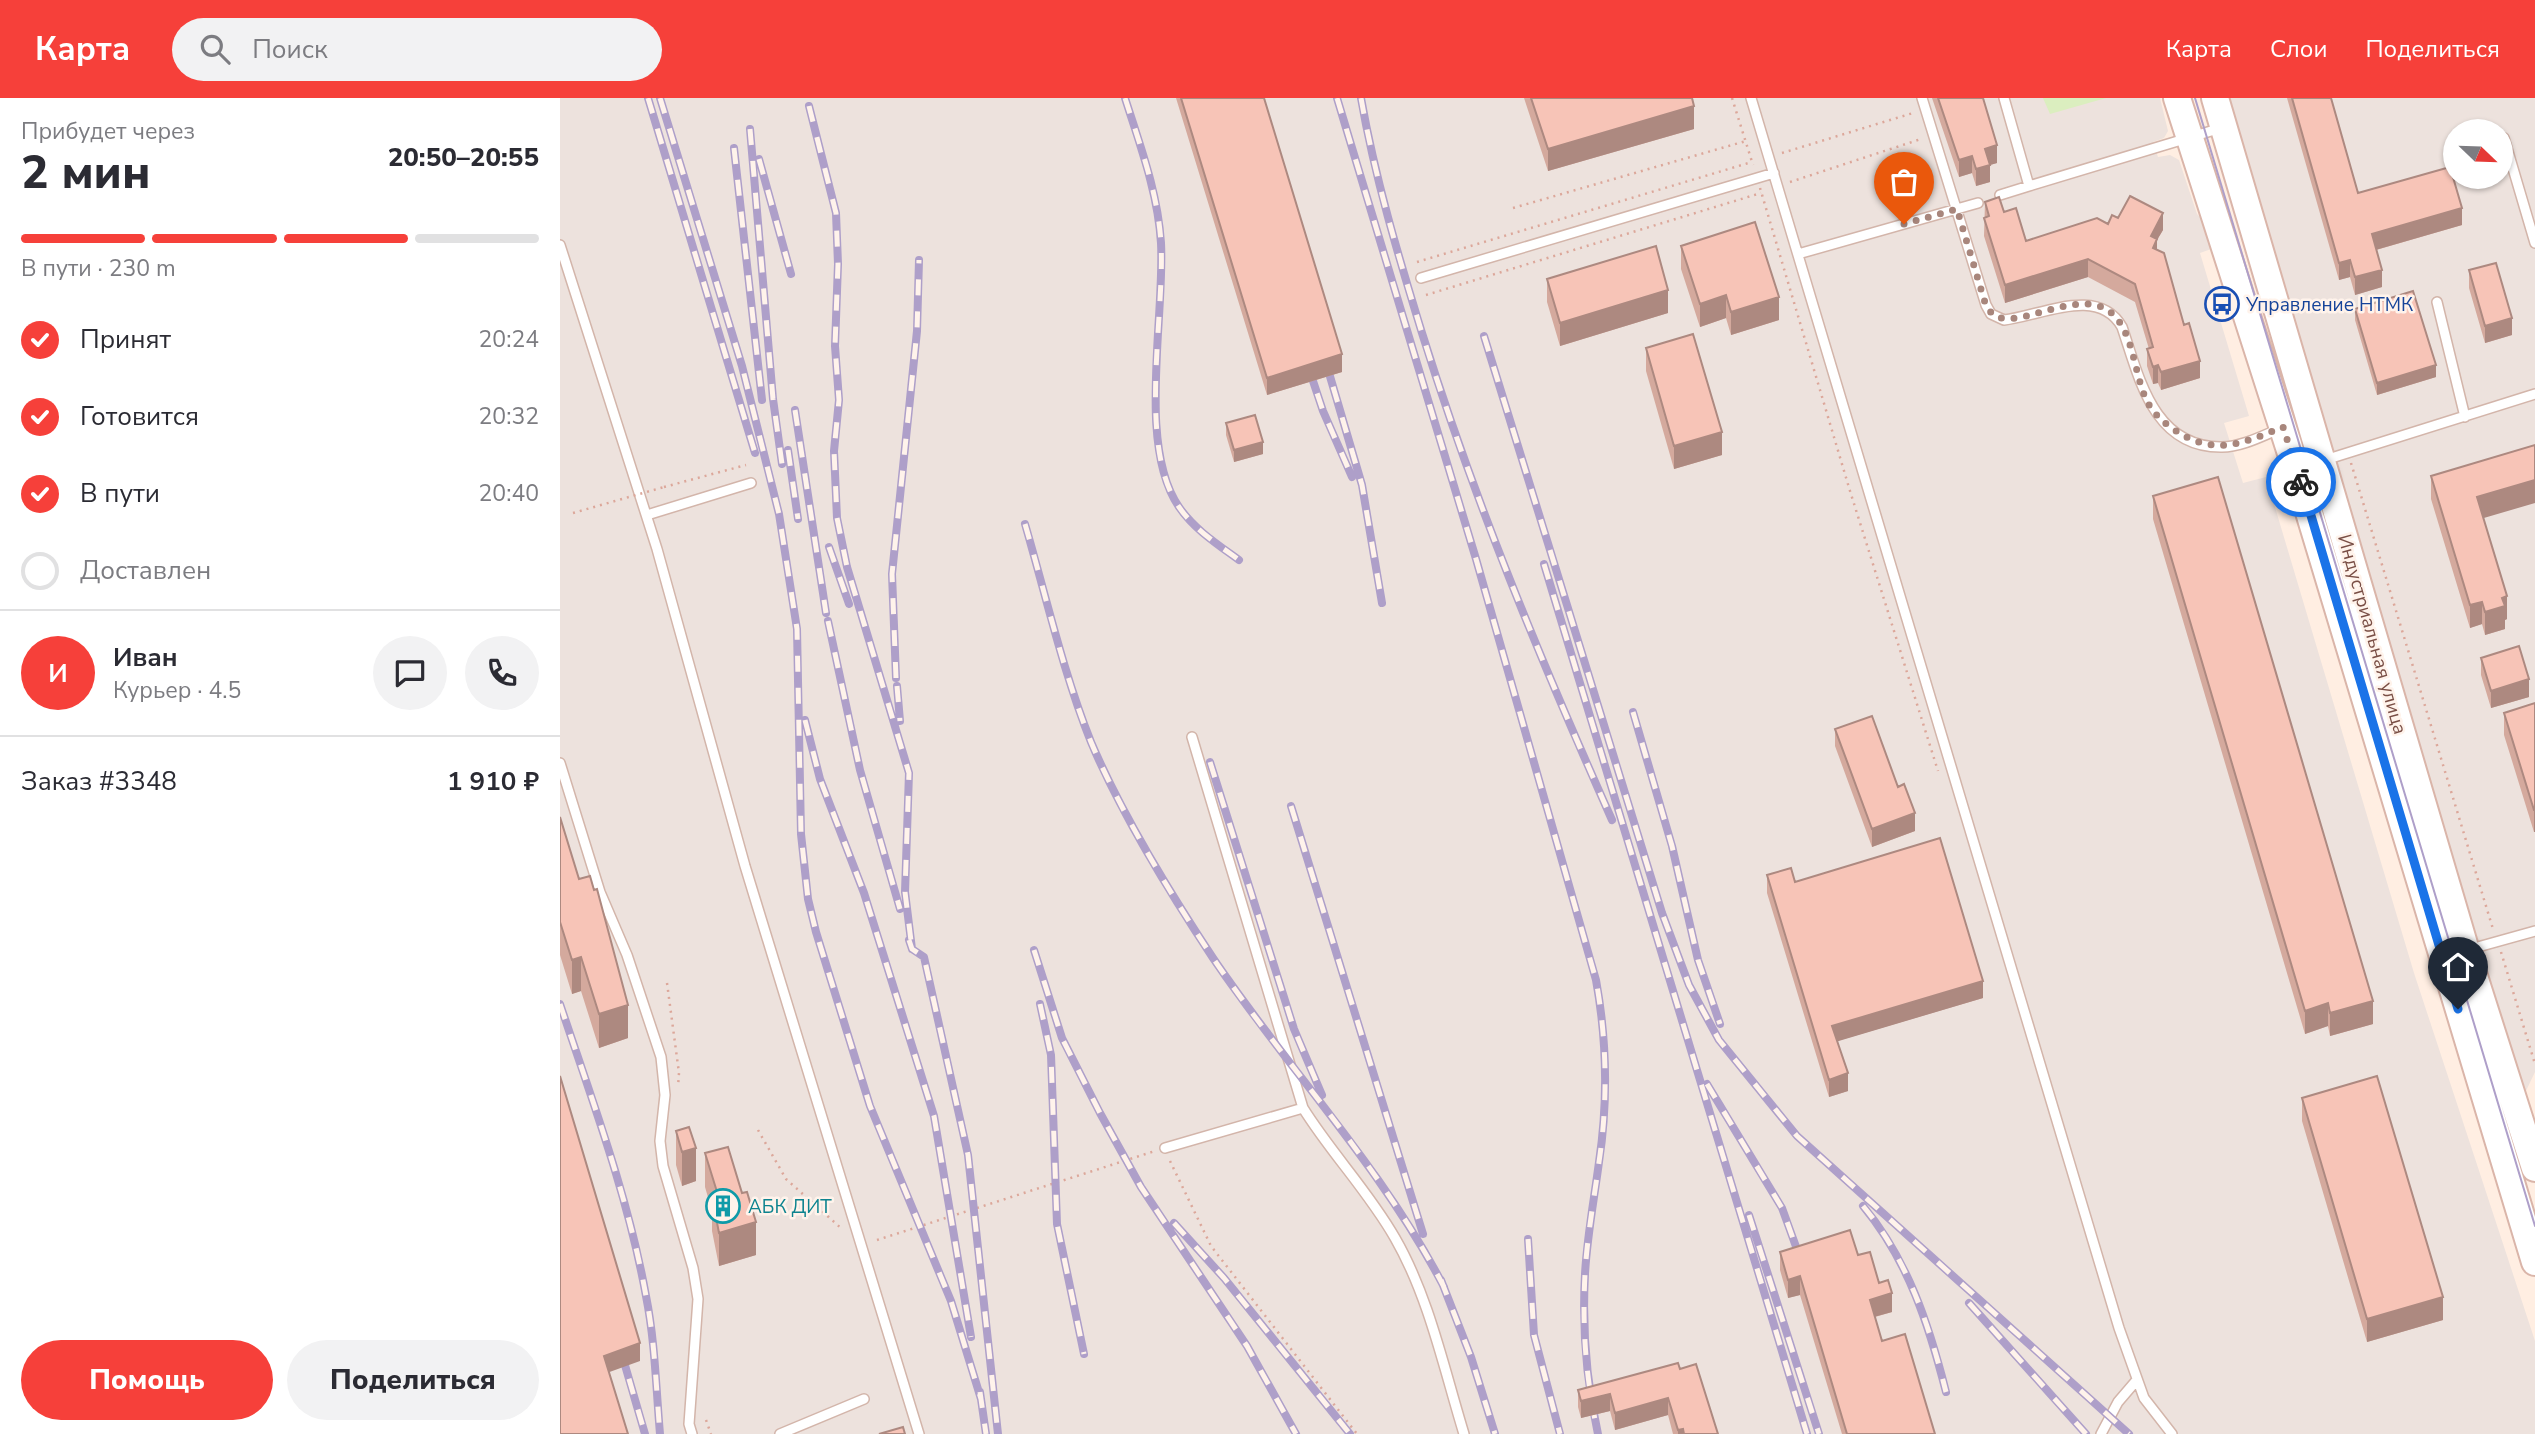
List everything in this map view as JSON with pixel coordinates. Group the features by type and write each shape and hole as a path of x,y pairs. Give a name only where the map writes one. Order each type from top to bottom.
{"main road":[{"name":"Индустриальная улица","path":"2177,98 2296,423 2317,463 2454,954 2524,1163 2535,1262"},
{"name":"Индустриальная улица","path":"2215,98 2296,423"}],"lane":[{"path":"1751,98 2136,1381 2152,1412 2172,1434"},
{"path":"1922,98 1986,306 1992,314 2004,320 2084,304 2098,306 2117,318 2122,327 2152,410 2179,433 2194,441 2222,447 2296,423"},
{"path":"2004,98 2029,186"},
{"path":"2000,195 2224,127"},
{"path":"2513,168 2535,243"},
{"path":"1421,278 1774,173"},
{"path":"1798,254 1978,203"},
{"path":"560,245 647,515 745,866 919,1434"},
{"path":"2437,302 2465,417"},
{"path":"2317,463 2535,394"},
{"path":"647,515 751,483"},
{"path":"1192,737 1303,1108 1379,1213 1402,1251 1429,1322 1464,1434"},
{"path":"560,763 600,892 628,955 661,1057 665,1095 660,1141 663,1166 693,1268 698,1299 689,1424 692,1434"},
{"path":"2454,954 2535,931"},
{"path":"1165,1148 1303,1108"},
{"path":"2101,1434 2118,1402 2136,1381"},
{"path":"780,1434 864,1399"}],"path":[{"path":"1732,98 1850,491 1940,778"},
{"path":"1417,262 1925,110"},
{"path":"1426,295 1762,193 1934,135"},
{"path":"1513,208 1746,141"},
{"path":"2317,463 2497,942 2535,1064"},
{"path":"573,513 746,465"},
{"path":"758,1130 786,1179 845,1231"},
{"path":"877,1240 1165,1148 1211,1246 1357,1434"},
{"path":"706,1420 711,1434"}],"shaded area":[{"path":"560,98 2160,98 2168,131 2164,138 2153,142 2158,157 2170,155 2179,160 2197,214 2206,223 2214,248 2200,253 2249,416 2224,423 2243,483 2266,477 2414,973 2535,1341 2535,1434 560,1434"},
{"path":"2227,98 2535,98 2535,1072 2524,1095"}],"green space":[{"path":"2043,98 2106,98 2050,114"}],"building":[{"path":"1181,98 1264,98 1342,354 1267,378"},
{"path":"1531,98 1692,98 1694,106 1548,149"},
{"path":"1938,98 1983,98 1997,145 1985,149 1990,165 1976,169 1972,156 1959,160"},
{"path":"2292,98 2331,98 2358,193 2443,169 2443,189 2456,189 2462,208 2372,234 2382,270 2355,277 2350,260 2339,263"},
{"path":"2130,196 2163,213 2151,236 2157,239 2153,248 2164,253 2184,325 2189,323 2200,361 2161,372 2158,365 2153,367 2147,349 2153,347 2135,284 2088,259 2005,285 1984,218 1989,216 1985,202 1999,197 2004,212 2016,208 2026,241 2097,218 2108,224 2112,215 2118,218"},
{"path":"1755,222 1779,297 1731,312 1726,295 1700,304 1681,246"},
{"path":"1656,246 1668,290 1560,323 1547,279"},
{"path":"2496,263 2512,318 2485,326 2469,270"},
{"path":"2413,291 2436,365 2377,383 2355,309"},
{"path":"1693,334 1722,432 1674,446 1646,348"},
{"path":"1255,415 1263,442 1234,450 1226,423"},
{"path":"2535,445 2535,480 2477,497 2507,596 2502,598 2505,606 2485,612 2482,602 2470,605 2431,476"},
{"path":"2218,477 2373,1001 2330,1013 2328,1003 2305,1011 2153,496"},
{"path":"2519,646 2529,679 2491,691 2481,658"},
{"path":"2535,703 2535,810 2534,810 2504,713"},
{"path":"1872,716 1898,787 1904,784 1915,813 1872,829 1835,729"},
{"path":"560,817 579,879 590,876 594,890 597,889 628,1005 599,1014 581,957 572,960 560,922"},
{"path":"1940,838 1983,981 1832,1026 1848,1073 1829,1080 1767,875 1791,868 1795,882"},
{"path":"560,1076 640,1343 604,1356 628,1434 560,1434"},
{"path":"2377,1076 2443,1297 2367,1319 2302,1098"},
{"path":"689,1127 696,1148 682,1152 676,1131"},
{"path":"728,1147 742,1193 747,1192 756,1222 719,1233 712,1197 718,1195 705,1153"},
{"path":"1850,1230 1858,1255 1870,1252 1879,1283 1888,1280 1892,1293 1870,1300 1882,1341 1905,1334 1935,1434 1847,1434 1800,1276 1788,1280 1780,1252"},
{"path":"1678,1363 1680,1369 1696,1364 1718,1434 1684,1434 1683,1429 1678,1430 1668,1398 1615,1413 1610,1394 1581,1401 1578,1390"},
{"path":"903,1427 905,1434 879,1434"}],"tram line":[{"path":"2195,98 2535,1226"}],"railway":[{"path":"648,98 755,453"},
{"path":"660,98 742,366 779,514 797,629 801,834 808,899 816,932 870,1106 951,1301 981,1399"},
{"path":"1125,98 1148,169 1159,224 1161,273 1156,416 1159,450 1166,481 1179,507 1192,522 1239,560"},
{"path":"1337,98 1476,559 1596,980 1604,1049 1605,1094 1602,1139 1586,1260 1584,1315 1590,1394 1598,1434"},
{"path":"1361,98 1380,187 1442,395 1486,519 1534,640 1612,820"},
{"path":"809,106 836,213 838,264 835,346 839,400 834,451 837,518 847,567 909,773 905,892 912,949"},
{"path":"750,129 773,399 782,464"},
{"path":"734,148 762,400"},
{"path":"759,159 791,274"},
{"path":"896,678 892,574 917,331 919,260"},
{"path":"1484,336 1662,913 1689,985 1719,1040 1797,1136 2129,1434"},
{"path":"1324,356 1362,485 1382,603"},
{"path":"1307,363 1323,411 1352,477"},
{"path":"795,410 826,613"},
{"path":"788,450 798,519"},
{"path":"1025,524 1081,715 1103,769 1131,824 1213,958 1363,1159 1419,1243 1444,1287"},
{"path":"829,547 849,604"},
{"path":"1544,564 1807,1434"},
{"path":"828,621 860,770 900,909"},
{"path":"897,686 900,721"},
{"path":"1633,712 1672,846 1698,960 1720,1024"},
{"path":"805,720 820,779 864,893 934,1116 971,1337"},
{"path":"1210,762 1294,1029 1322,1095"},
{"path":"1291,806 1423,1234"},
{"path":"909,940 912,949 924,957 968,1155 998,1434"},
{"path":"1034,950 1062,1038 1100,1113 1141,1187 1247,1346 1296,1434"},
{"path":"560,1004 608,1148 638,1259 651,1330 660,1434"},
{"path":"1040,1004 1051,1055 1057,1224 1084,1354"},
{"path":"1707,1084 1782,1208 1803,1266"},
{"path":"1863,1206 1893,1248 1905,1271 1924,1318 1946,1392"},
{"path":"1749,1215 1819,1434"},
{"path":"1174,1223 1224,1278 1350,1434"},
{"path":"1528,1239 1534,1335 1560,1434"},
{"path":"1441,1280 1471,1357 1495,1434"},
{"path":"1969,1303 2086,1434"},
{"path":"620,1348 645,1434"},
{"path":"980,1392 986,1434"}],"way so far":[{"path":"1904,224 1957,209 1986,306 1992,314 2004,320 2084,304 2109,311 2122,327 2147,401 2158,417 2179,433 2209,446 2231,446 2283,427 2301,482"}],"place":[{"name":"Управление НТМК","path":"2222,304"},
{"name":"АБК ДИТ","path":"723,1206"}],"route":[{"path":"2301,482 2458,1009"}]}
